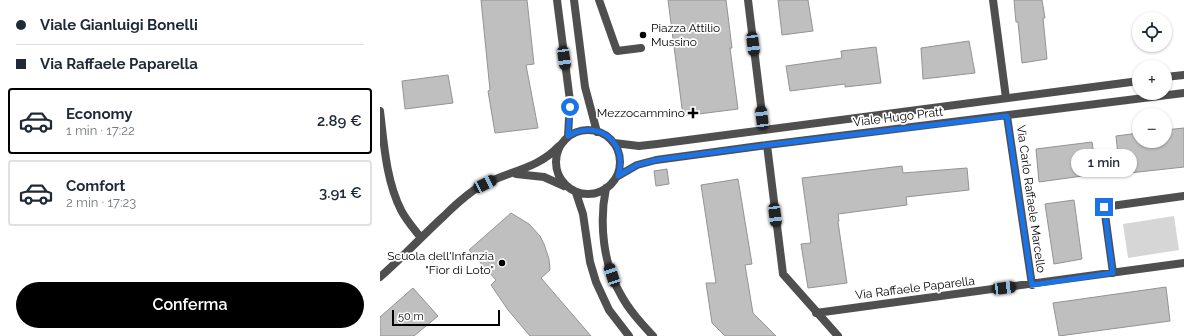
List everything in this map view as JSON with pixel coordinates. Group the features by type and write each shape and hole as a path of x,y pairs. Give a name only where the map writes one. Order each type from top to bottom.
{"street":[{"path":"557,0 570,101 568,136"},
{"path":"574,0 585,87 597,132"},
{"path":"598,0 617,51 641,48"},
{"path":"748,0 764,130"},
{"path":"993,0 1006,98"},
{"path":"1172,76 1184,75"},
{"name":"Viale Hugo Pratt","path":"614,143 639,146 653,145 1132,82"},
{"name":"Viale Hugo Pratt","path":"618,176 637,165 656,160 1184,93"},
{"path":"380,111 387,162 394,191 406,218 421,238"},
{"name":"Via Carlo Raffaele Marcello","path":"1007,116 1032,285"},
{"path":"380,277 474,190 492,180 540,162 552,154 568,136 582,131 597,132 606,136 614,143 621,156 618,176 606,188 591,194 576,192 544,177 511,173"},
{"path":"767,145 783,274 838,336"},
{"path":"559,146 555,159 556,170 560,180 568,188"},
{"path":"606,188 603,215 608,262 615,283 622,296 637,318 653,336"},
{"path":"576,192 583,214 590,262 596,282 609,310 629,336"},
{"path":"1113,273 1104,207 1184,196"},
{"name":"Via Raffaele Paparella","path":"816,313 1032,285 1184,263"}],"shaded area":[{"path":"1174,216 1179,250 1128,258 1123,224"}],"building":[{"path":"481,0 527,0 534,64 526,65 538,128 495,133 488,91 490,90"},
{"path":"668,0 726,0 732,48 730,48 738,109 683,116"},
{"path":"778,0 808,0 813,31 782,35"},
{"path":"1014,0 1042,0 1045,18 1043,18 1047,59 1022,63"},
{"path":"969,41 975,73 923,79 921,48"},
{"path":"876,47 881,83 845,87 845,84 790,91 786,66 842,58 841,51"},
{"path":"448,75 453,103 405,109 402,81"},
{"path":"1184,128 1184,167 1120,174 1116,136 1132,134 1132,148 1172,148 1172,129"},
{"path":"1092,142 1097,174 1039,182 1036,149"},
{"path":"902,166 903,173 967,168 969,190 906,197 907,205 838,214 847,283 808,288 801,244 811,243 802,178"},
{"path":"667,169 669,184 656,186 654,171"},
{"path":"738,179 752,264 745,265 753,313 776,336 725,336 712,323 706,283 716,283 701,185"},
{"path":"1074,200 1082,259 1054,264 1045,204"},
{"path":"511,213 529,224 540,236 549,259 550,270 541,278 591,336 530,336 508,310 491,285 496,280 469,250"},
{"path":"1166,287 1170,321 1059,336 1053,303"},
{"path":"413,288 438,316 414,336 380,336 380,317"}],"place":[{"name":"Piazza Attilio Mussino","path":"643,35"},
{"name":"Mezzocammino","path":"693,113"},
{"name":"Scuola dell'Infanzia \"Fior di Loto\"","path":"502,263"}],"route":[{"path":"570,107 568,136 587,130 597,132 611,139 621,156 618,176 637,165 656,160 1007,116 1032,285 1113,273 1104,207"}]}
